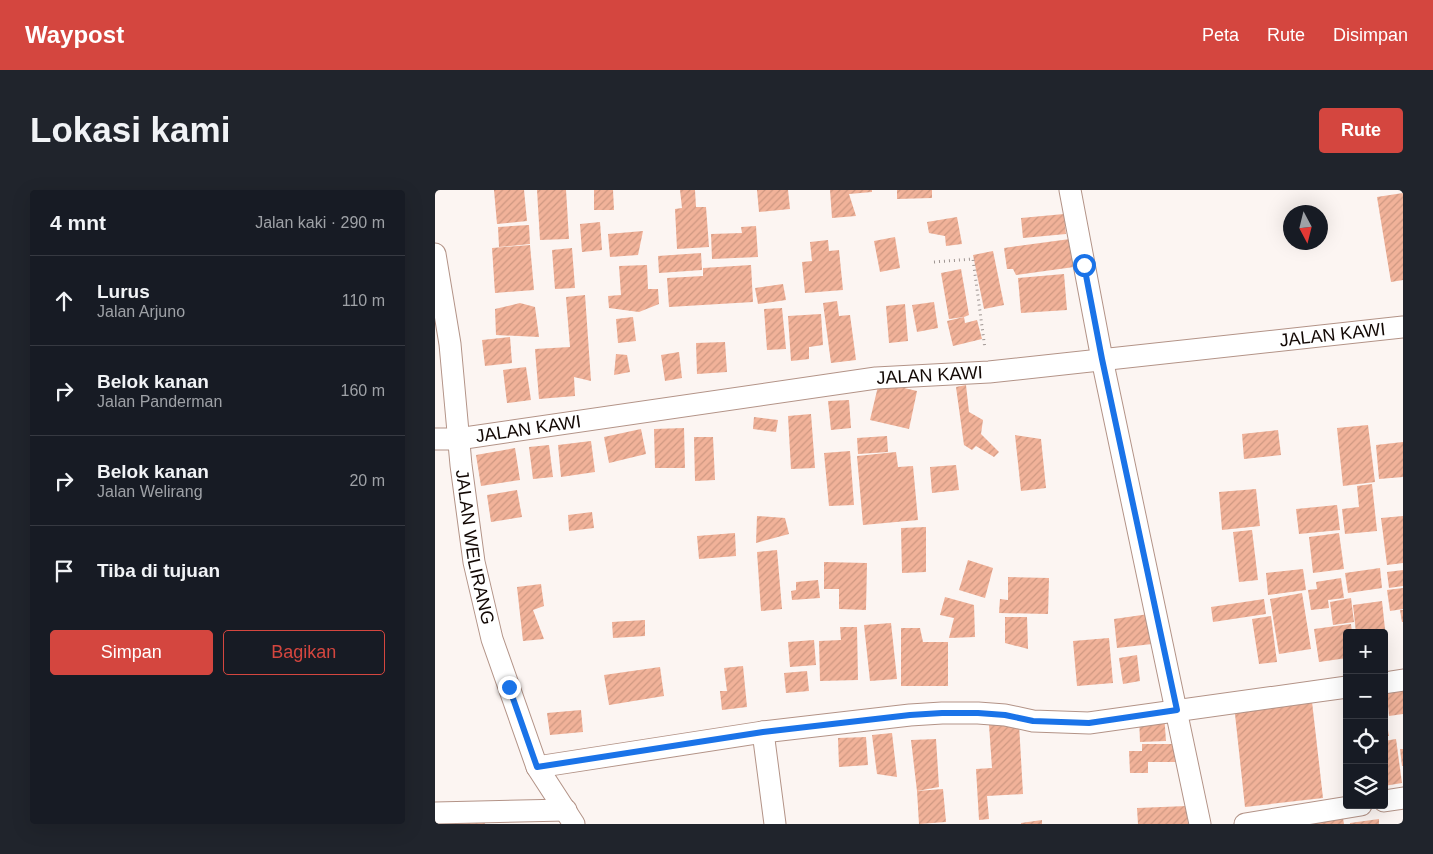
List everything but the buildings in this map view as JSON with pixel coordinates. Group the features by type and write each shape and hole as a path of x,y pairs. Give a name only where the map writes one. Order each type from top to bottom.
{"street":[{"path":"1070,190 1102,359 1200,824"},
{"name":"JALAN WELIRANG","path":"435,254 442,345 458,439 474,562 493,639 537,767 570,817"},
{"name":"JALAN KAWI","path":"435,439 458,439 876,378 989,372 1403,327"},
{"path":"435,454 458,439"},
{"path":"1388,682 1403,680"},
{"path":"537,767 763,732 942,713 978,713 1005,715 1033,721 1089,723 1343,688"},
{"path":"763,732 775,824"},
{"path":"1388,801 1403,798"},
{"path":"1245,824 1343,808"},
{"path":"435,812 570,817"}],"path":[{"path":"934,262 973,259 989,372"}],"route":[{"path":"509,687 537,767 763,732 910,715 978,713 1005,715 1033,721 1089,723 1177,710 1102,359 1084,265"}]}
